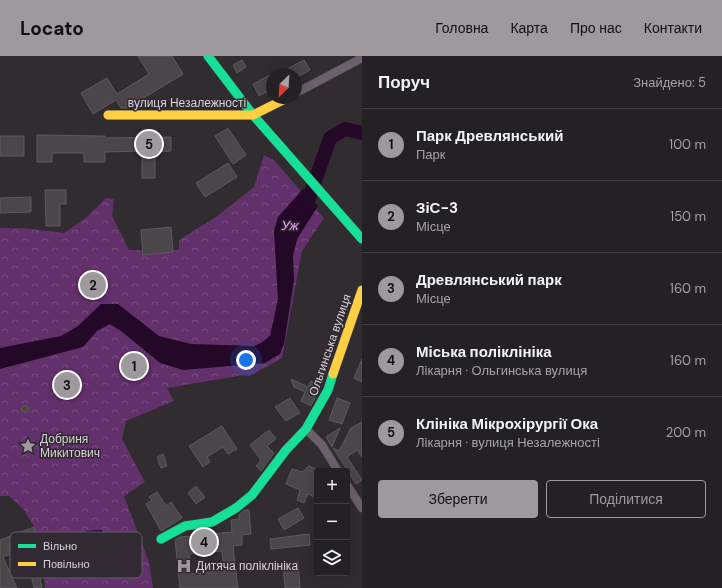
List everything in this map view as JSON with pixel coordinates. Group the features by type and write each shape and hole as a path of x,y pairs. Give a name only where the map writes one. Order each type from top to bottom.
{"street":[{"path":"208,56 253,115 362,239"},
{"path":"302,90 362,58"},
{"name":"вулиця Незалежності","path":"108,115 253,115 274,104"},
{"name":"Ольгинська вулиця","path":"161,539 185,526 212,522 236,508 252,495 286,450 306,429 328,390 362,290"},
{"path":"306,429 322,445 336,468"},
{"path":"350,490 362,508"}],"green space":[{"path":"264,155 274,160 324,218 302,251 282,358 250,376 244,375 167,388 174,401 126,421 122,439 145,482 124,496 138,532 37,532 24,510 9,496 0,496 0,228 24,228 64,233 87,217 106,198 114,199 112,216 129,250 179,250 179,240 216,217 254,187"},
{"path":"142,544 149,562 153,588 45,588 44,578 142,578"}],"water":[{"name":"Уж","path":"303,189 318,206 297,239 293,256 294,280 284,344 280,354 265,363 183,370 160,363 121,331 110,324 97,331 83,347 0,369 0,348 61,336 78,326 101,304 118,304 159,336 191,344 254,346 261,343 270,336 278,299 274,231 278,217"},
{"path":"102,530 102,532 85,532"}],"building":[{"path":"138,56 172,56 183,74 127,108 121,108 116,100 93,114 81,93 107,78 117,94 149,74"},
{"path":"242,60 246,67 237,73 233,65"},
{"path":"304,60 310,70 302,75 302,68 289,68"},
{"path":"266,77 266,92 259,96 253,84"},
{"path":"228,128 246,155 233,164 215,136"},
{"path":"37,135 105,136 105,138 171,137 171,151 155,152 155,178 142,178 142,151 105,152 105,162 84,162 84,153 52,153 52,162 37,162"},
{"path":"0,136 24,136 24,156 0,156"},
{"path":"228,163 237,177 205,197 196,183"},
{"path":"45,190 66,190 66,204 60,204 60,226 46,226"},
{"path":"31,197 31,212 0,213 0,198"},
{"path":"171,227 173,252 143,255 141,230"},
{"path":"362,359 362,382 354,378"},
{"path":"291,379 308,387 311,381 321,386 311,406 301,401 305,392 294,387"},
{"path":"290,398 300,413 286,421 275,407"},
{"path":"337,398 350,403 342,424 329,420"},
{"path":"25,405 28,406 28,412 25,413 22,412 21,409 22,406"},
{"path":"362,422 362,457 357,450 347,457 362,480 356,484 350,475 350,468 346,468 333,448 339,451 351,428"},
{"path":"222,426 237,449 228,454 223,447 207,457 210,462 203,467 189,446"},
{"path":"340,428 332,447 326,437"},
{"path":"269,430 276,439 267,446 274,453 261,471 256,466 261,460 250,445"},
{"path":"163,454 167,466 161,468 157,457"},
{"path":"309,466 314,468 314,497 308,494 304,503 297,500 300,490 286,484 292,469 302,472"},
{"path":"196,486 205,497 196,504 188,493"},
{"path":"157,492 166,506 171,502 182,518 161,531 146,504 152,500 149,497"},
{"path":"298,508 304,518 284,530 278,519"},
{"path":"245,510 249,510 251,534 242,535 242,545 233,546 238,588 180,588 175,540 180,537 232,532 231,520 239,519 239,515","holes":["222,551 224,570 191,574 189,554"]},
{"path":"34,527 36,532 21,532"},
{"path":"309,534 310,545 271,549 270,539"},
{"path":"10,536 10,554 3,557 10,572 10,578 12,578 17,588 0,588 0,540"},
{"path":"298,562 300,588 285,588 283,563"},
{"path":"32,578 40,578 42,588 34,588"}],"waterway":[{"name":"Уж","path":"299,212 308,201 330,138 345,129 362,133"}],"traffic: fast":[{"path":"208,56 253,115 362,239"},
{"path":"161,539 185,526 212,522 236,508 252,495 286,450 306,429 328,390 333,374"}],"traffic: slow":[{"path":"108,115 253,115 275,104"},
{"path":"333,374 362,290"}],"place":[{"name":"Клініка Мікрохірургії Ока","path":"149,144"},
{"name":"ЗіС-3","path":"93,285"},
{"name":"Парк Древлянський","path":"134,366"},
{"name":"Древлянський парк","path":"67,385"},
{"name":"Добриня Микитович","path":"28,446"},
{"name":"Міська поліклініка","path":"204,542"},
{"name":"Дитяча поліклініка","path":"184,566"}]}
